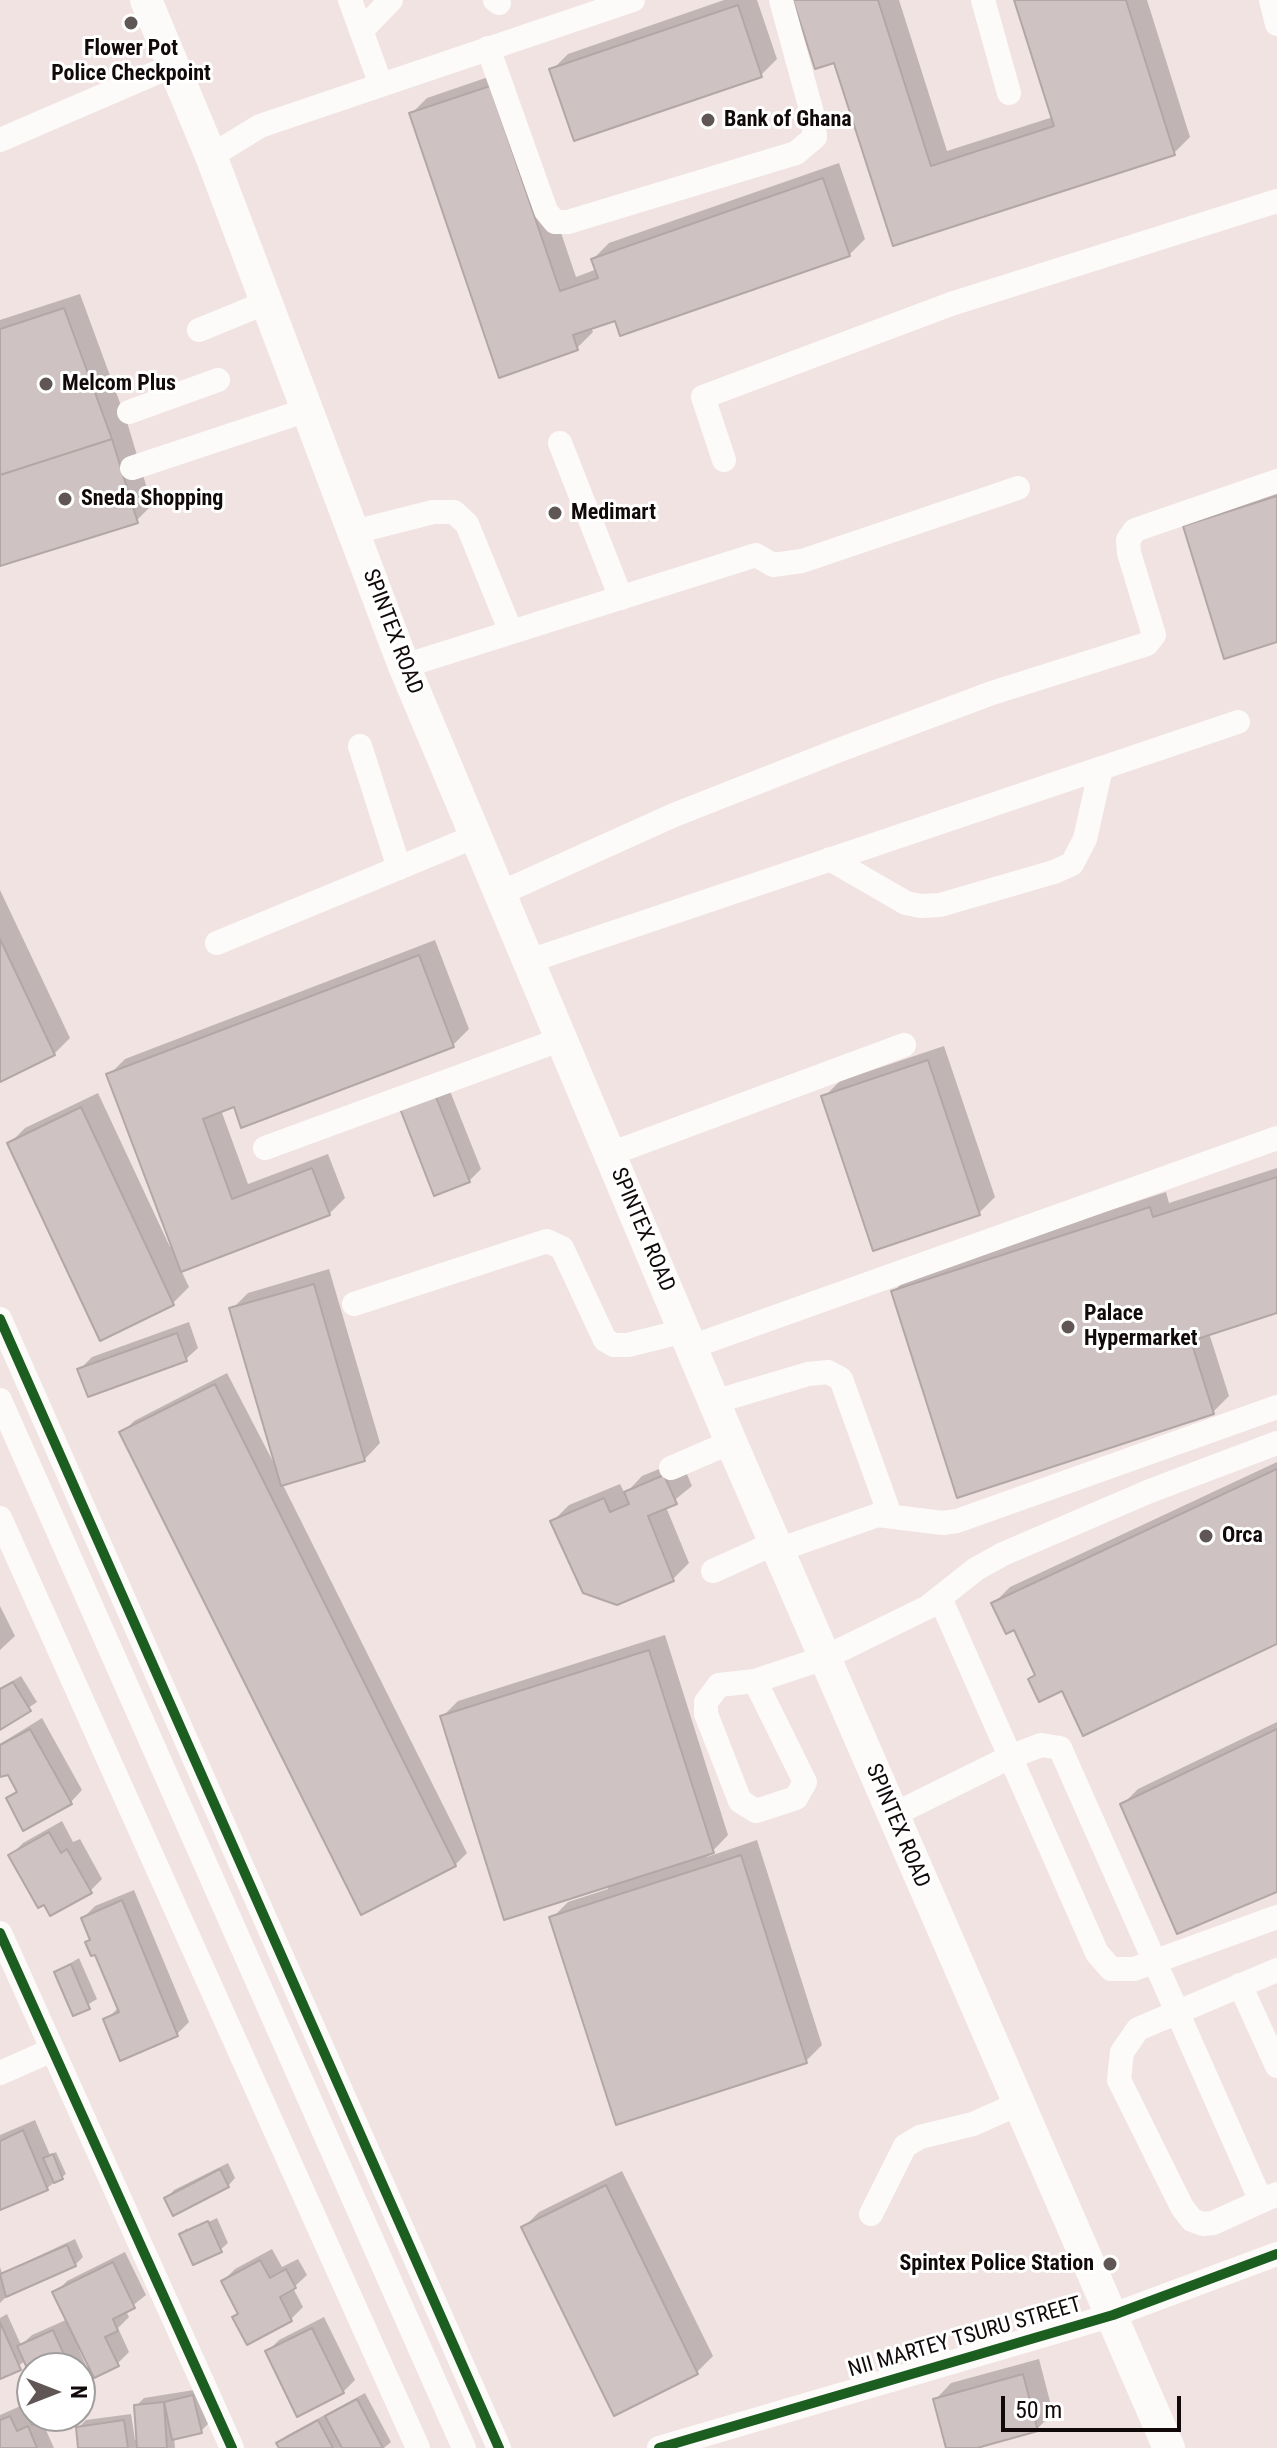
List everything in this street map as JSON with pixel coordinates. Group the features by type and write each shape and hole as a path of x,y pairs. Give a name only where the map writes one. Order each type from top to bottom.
{"main road":[{"name":"SPINTEX ROAD","path":"146,0 211,156 404,666 731,1442 1169,2448"}],"street":[{"path":"350,0 381,85"},
{"path":"361,31 391,0"},
{"path":"211,156 260,126 633,0"},
{"path":"488,48 546,211 555,222 568,222 796,153 815,137 812,113 781,0"},
{"path":"983,0 1009,93"},
{"path":"1271,0 1277,24"},
{"path":"0,140 174,65"},
{"path":"724,460 703,397 951,304 1277,201"},
{"path":"199,330 265,303"},
{"path":"129,412 218,380"},
{"path":"132,468 307,410"},
{"path":"560,443 621,598"},
{"path":"501,893 674,815 842,749 992,693 1147,644 1154,635 1129,553 1128,540 1135,530 1277,481"},
{"path":"404,666 756,555 773,565 802,561 1018,488"},
{"path":"354,532 433,512 454,512 467,524 511,632"},
{"path":"529,961 1238,722"},
{"path":"360,746 399,868"},
{"path":"830,859 906,903 921,906 940,905 1054,872 1072,864 1085,839 1101,768"},
{"path":"217,943 476,836"},
{"path":"265,1148 562,1039"},
{"path":"610,1154 904,1045"},
{"path":"354,1304 547,1241 562,1248 605,1340 614,1345 628,1345 687,1339 1277,1138"},
{"path":"0,1319 499,2448"},
{"path":"714,1402 808,1374 828,1372 841,1379 890,1515"},
{"path":"0,1400 464,2448"},
{"path":"713,1571 776,1546 878,1515 943,1523 957,1521 1277,1407"},
{"path":"671,1468 731,1442"},
{"path":"755,1681 805,1782 796,1798 756,1811 740,1801 706,1714 706,1702 719,1685 755,1681 824,1658 907,1620 1003,1554 1150,1491 1277,1443"},
{"path":"0,1518 418,2448"},
{"path":"940,1598 1097,1953 1111,1969 1134,1969 1277,1917"},
{"path":"893,1815 1010,1757 1041,1745 1060,1748 1176,2011 1269,2197 1213,2223 1203,2224 1192,2220 1182,2207 1119,2080 1122,2052 1138,2029 1176,2011 1277,1970"},
{"path":"0,1933 232,2448"},
{"path":"1240,1985 1277,2066"},
{"path":"0,2073 52,2050"},
{"path":"871,2214 905,2146 920,2137 973,2124 1018,2104"},
{"name":"NII MARTEY TSURU STREET","path":"659,2448 1113,2315 1277,2254"}],"building":[{"path":"793,0 878,0 931,166 1054,126 1014,0 1126,0 1175,155 893,246 834,63 815,69"},
{"path":"738,5 762,77 574,141 549,69"},
{"path":"490,86 560,291 598,278 591,259 823,178 850,256 620,336 615,321 573,335 578,350 499,378 409,113"},
{"name":"Melcom Plus","path":"64,308 112,439 0,475 0,329"},
{"name":"Sneda Shopping","path":"112,439 138,523 0,566 0,475"},
{"path":"1277,496 1277,642 1224,659 1183,526"},
{"path":"0,939 55,1055 0,1082"},
{"path":"419,955 454,1047 241,1128 234,1107 203,1119 232,1199 312,1168 330,1215 181,1272 106,1074"},
{"path":"928,1060 980,1215 873,1251 821,1096"},
{"path":"434,1092 470,1182 434,1196 399,1106"},
{"path":"81,1107 174,1305 100,1341 7,1143"},
{"name":"Palace Hypermarket","path":"1277,1177 1277,1313 1191,1341 1214,1414 957,1498 891,1291 1150,1207 1153,1217"},
{"path":"314,1284 365,1461 281,1486 229,1308"},
{"path":"177,1333 187,1361 88,1397 77,1369"},
{"path":"215,1384 456,1866 361,1915 119,1432"},
{"name":"Orca","path":"1277,1469 1277,1644 1083,1736 1062,1691 1039,1702 1028,1679 1035,1675 1014,1630 1006,1634 991,1603"},
{"path":"664,1475 677,1504 648,1516 674,1581 617,1605 583,1593 550,1521 604,1498 610,1512 629,1504 624,1492"},
{"path":"649,1650 714,1853 504,1920 440,1716"},
{"path":"13,1682 31,1711 0,1730 0,1689"},
{"path":"30,1729 72,1804 23,1831 6,1798 17,1792 8,1775 0,1777 0,1745"},
{"path":"1277,1729 1277,1892 1177,1934 1120,1804"},
{"path":"49,1832 61,1853 67,1849 92,1893 50,1916 44,1905 38,1908 8,1855"},
{"path":"741,1855 807,2063 616,2125 549,1917"},
{"path":"122,1900 178,2036 120,2061 103,2019 119,2012 95,1955 91,1956 85,1942 90,1940 81,1918"},
{"path":"71,1964 90,2009 73,2016 54,1972"},
{"path":"23,2130 48,2190 0,2210 0,2141"},
{"path":"53,2154 63,2179 54,2183 43,2158"},
{"path":"220,2169 229,2187 173,2216 164,2198"},
{"path":"606,2185 698,2374 614,2416 521,2227"},
{"path":"208,2221 222,2252 193,2265 179,2234"},
{"path":"67,2245 76,2266 6,2297 0,2274"},
{"path":"260,2260 270,2278 286,2269 296,2288 280,2297 292,2321 247,2345 232,2317 238,2314 221,2281"},
{"path":"113,2262 135,2308 113,2319 118,2331 105,2337 119,2366 96,2377 96,2352 81,2352 52,2292"},
{"path":"0,2322 16,2359 16,2372 0,2379"},
{"path":"312,2328 344,2393 297,2417 265,2351"},
{"path":"53,2330 63,2352 20,2352 17,2346"},
{"path":"1023,2374 1038,2431 977,2448 946,2448 933,2399"},
{"path":"193,2395 202,2433 172,2440 164,2402"},
{"path":"357,2399 383,2448 342,2448 325,2416"},
{"path":"164,2402 167,2448 137,2448 134,2405"},
{"path":"10,2416 16,2432 30,2432 37,2448 0,2448 0,2420"},
{"path":"124,2420 128,2448 78,2448 76,2432 96,2432 96,2424"},
{"path":"318,2420 333,2448 279,2448 276,2443"}],"cycle path":[{"path":"0,1319 499,2448"},
{"path":"0,1933 232,2448"},
{"path":"659,2448 1113,2315 1277,2254"}],"place":[{"name":"Flower Pot Police Checkpoint","path":"131,23"},
{"name":"Bank of Ghana","path":"708,120"},
{"name":"Melcom Plus","path":"46,384"},
{"name":"Sneda Shopping","path":"65,499"},
{"name":"Medimart","path":"555,513"},
{"name":"Palace Hypermarket","path":"1068,1327"},
{"name":"Orca","path":"1206,1536"},
{"name":"Spintex Police Station","path":"1110,2264"}]}
